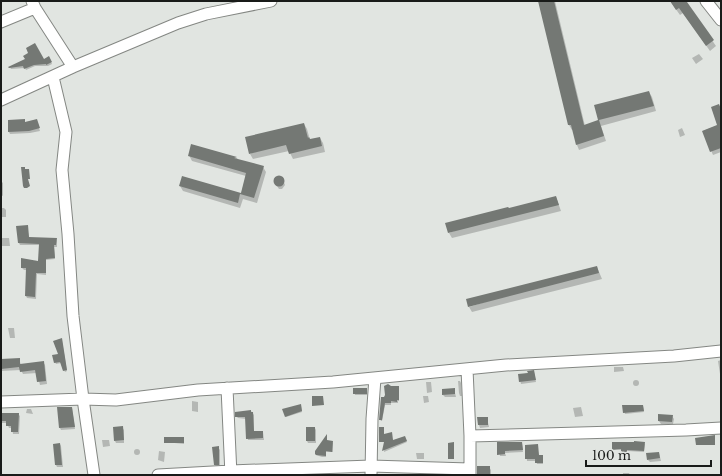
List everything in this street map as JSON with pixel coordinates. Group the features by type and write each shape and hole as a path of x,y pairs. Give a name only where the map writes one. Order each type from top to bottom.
{"street":[{"path":"1,100 73,67 178,23 206,14 271,1"},
{"path":"706,1 721,20"},
{"path":"1,22 34,4 73,67"},
{"path":"53,76 66,132 62,170 73,316 82,399 94,475"},
{"path":"1,402 82,399 116,400 198,390 375,378 527,363 674,356 721,351"},
{"path":"158,475 371,471 470,472 467,369"},
{"path":"371,471 372,418 375,378"},
{"path":"227,388 231,473"},
{"path":"470,436 721,428"}],"building":[{"path":"538,1 554,1 584,125 598,120 594,105 649,91 654,106 599,120 604,136 576,145 571,125 568,125"},
{"path":"670,1 689,1 687,2 714,40 706,46 679,8 676,10"},
{"path":"35,43 44,59 49,56 52,62 46,65 34,65 24,69 23,66 8,67 25,59 23,56 28,53 26,48"},
{"path":"719,104 721,109 721,148 710,152 702,131 717,125 711,107"},
{"path":"25,119 25,122 37,119 40,128 29,131 8,132 8,120"},
{"path":"304,123 308,138 320,137 322,146 289,154 286,145 249,154 245,137"},
{"path":"191,144 264,166 254,198 240,194 238,203 179,186 182,176 241,193 246,173 188,156"},
{"path":"21,167 29,169 30,179 28,179 30,186 27,188 24,188 23,186"},
{"path":"277,176 281,176 283,177 283,185 277,186 274,183 274,179"},
{"path":"556,196 559,205 448,233 445,223 508,207"},
{"path":"28,225 29,237 57,238 56,245 54,245 55,258 46,259 46,273 36,273 35,297 25,296 26,268 21,268 21,258 38,261 39,244 18,243 16,226"},
{"path":"597,266 599,273 468,307 466,299"},
{"path":"62,338 67,370 63,371 60,362 54,363 52,355 58,354 53,341"},
{"path":"20,358 20,364 44,361 46,381 37,382 35,370 20,372 19,367 1,369 1,359"},
{"path":"534,370 536,380 519,382 518,374 528,373 527,371"},
{"path":"388,384 391,386 399,386 399,400 397,400 397,402 391,401 391,403 385,403 382,420 379,420 381,397 384,397 384,386"},
{"path":"353,388 367,388 367,394 353,394"},
{"path":"455,388 455,394 442,395 442,389"},
{"path":"312,396 323,396 324,405 312,406"},
{"path":"301,404 302,411 285,417 282,409"},
{"path":"622,405 643,405 644,411 623,413"},
{"path":"57,407 72,407 75,427 59,428"},
{"path":"251,410 251,412 253,412 254,431 263,431 263,438 246,439 245,417 235,417 235,412"},
{"path":"1,413 19,413 18,432 11,432 11,426 6,426 6,421 1,421"},
{"path":"658,414 673,415 672,422 658,421"},
{"path":"477,417 488,417 488,425 478,425"},
{"path":"123,426 124,440 114,441 113,427"},
{"path":"306,427 315,427 315,441 306,441"},
{"path":"379,427 384,427 384,434 392,432 393,440 405,436 407,441 382,451 384,442 379,442"},
{"path":"327,434 327,440 333,441 332,452 326,451 326,456 316,455 315,451"},
{"path":"715,435 715,445 696,445 695,438"},
{"path":"164,437 184,437 184,443 164,443"},
{"path":"454,442 454,459 448,459 448,443"},
{"path":"497,442 522,442 523,450 505,451 505,454 497,455"},
{"path":"612,442 645,442 644,451 627,450 627,452 621,452 621,449 612,450"},
{"path":"60,443 62,465 55,465 53,444"},
{"path":"538,444 539,455 543,455 543,463 535,463 535,459 525,459 525,445"},
{"path":"219,446 219,465 214,465 212,447"},
{"path":"659,452 660,458 647,460 646,453"},
{"path":"477,466 490,466 490,474 477,474"}]}
